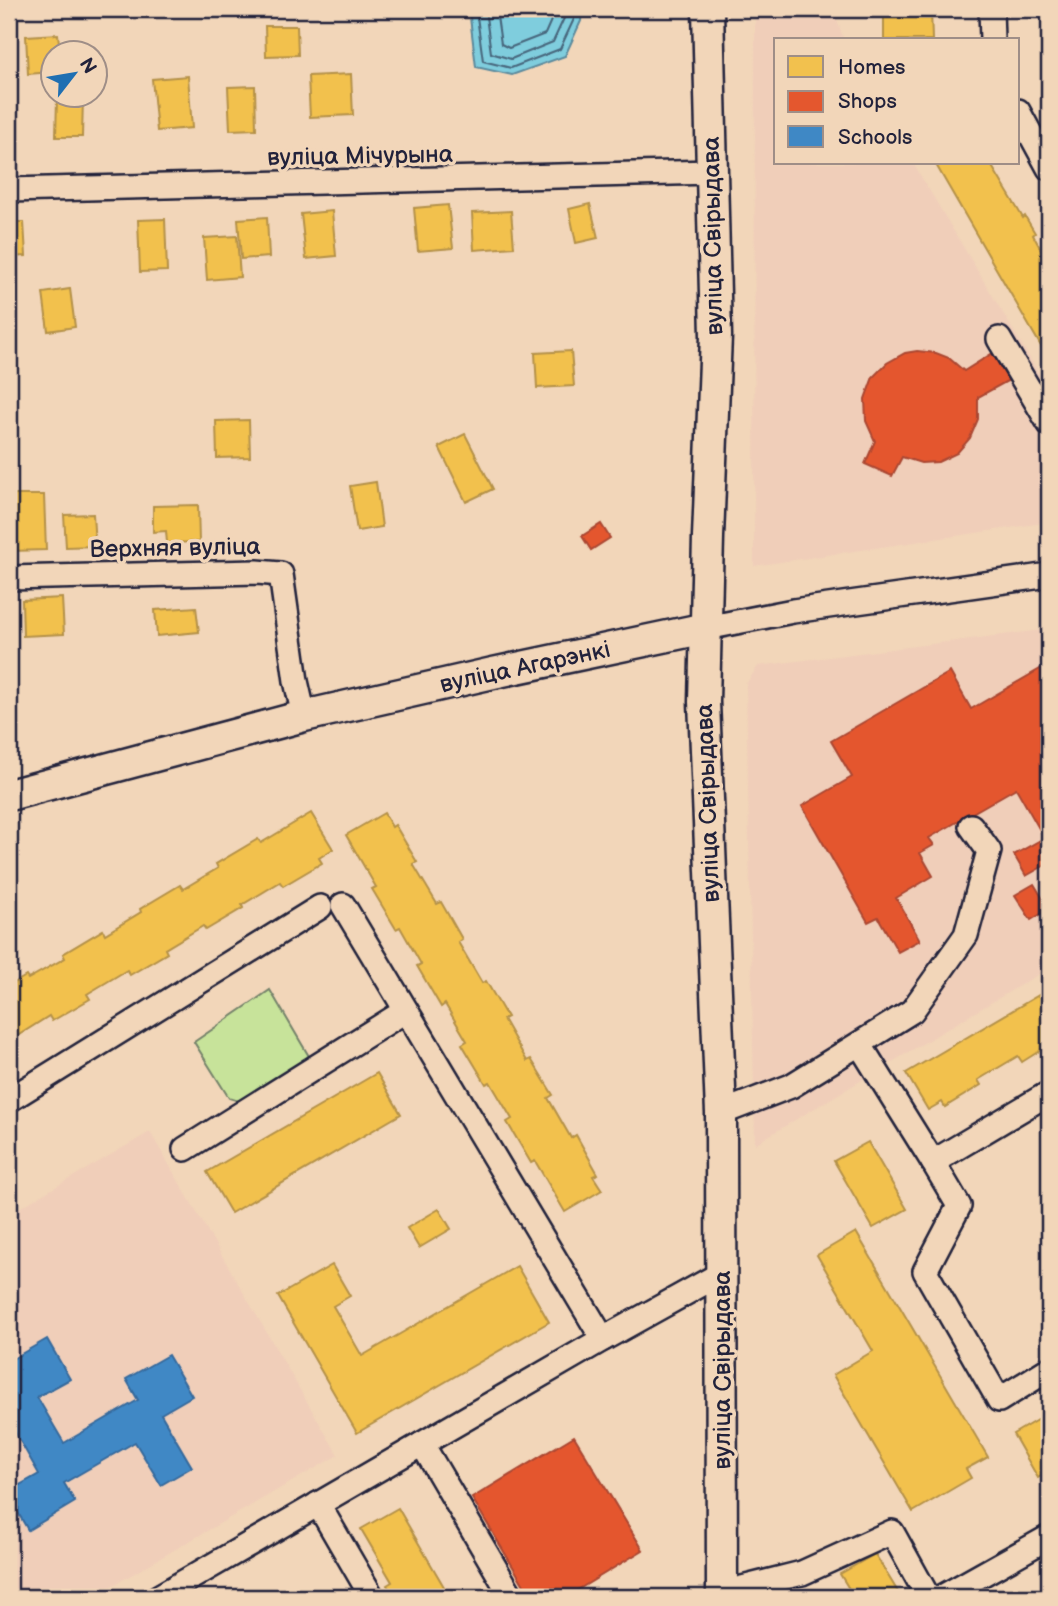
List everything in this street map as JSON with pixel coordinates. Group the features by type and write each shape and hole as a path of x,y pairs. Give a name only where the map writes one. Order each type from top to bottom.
{"main road":[{"name":"вуліца Свірыдава","path":"708,9 716,336 705,716 721,1113 722,1595"},
{"name":"вуліца Агарэнкі","path":"9,796 304,716 706,628"}],"street":[{"path":"991,9 992,38"},
{"path":"1020,115 1049,168"},
{"name":"вуліца Мічурына","path":"9,190 712,172"},
{"path":"999,339 1049,423"},
{"name":"Верхняя вуліца","path":"9,578 257,572 281,574 296,681 304,716"},
{"name":"вуліца Агарэнкі","path":"706,628 793,611 1049,575"},
{"path":"721,1113 791,1086 912,1011 966,935 989,851 971,826"},
{"path":"9,1100 332,906 405,1011 603,1339"},
{"path":"185,1149 405,1011"},
{"path":"860,1045 959,1206 925,1271 999,1400 1049,1369"},
{"path":"933,1162 1049,1093"},
{"path":"158,1597 722,1273"},
{"path":"422,1444 512,1597"},
{"path":"318,1504 372,1597"},
{"path":"722,1595 802,1573 892,1532 928,1597"},
{"path":"942,1597 1049,1536"}],"shaded area":[{"path":"755,9 833,9 843,38 774,38 774,164 914,164 1049,390 1049,522 754,566"},
{"path":"1049,629 1049,968 755,1144 746,684 758,666"},
{"path":"150,1132 338,1455 93,1597 9,1597 9,1214"}],"green space":[{"path":"270,990 310,1058 242,1102 229,1098 194,1042"}],"water":[{"path":"469,9 582,9 581,21 565,56 512,75 476,67"}],"building: Homes":[{"path":"884,9 931,9 932,38 884,38"},
{"path":"265,26 297,26 298,55 266,56"},
{"path":"58,34 58,38 38,38 38,73 28,74 26,36"},
{"path":"351,74 353,115 310,117 308,76"},
{"path":"188,76 192,128 157,131 152,79"},
{"path":"255,86 256,129 230,130 228,87"},
{"path":"57,108 83,108 82,137 56,137"},
{"path":"936,164 991,164 1035,233 1033,235 1049,264 1049,360"},
{"path":"590,204 598,238 576,243 569,209"},
{"path":"448,205 453,248 418,251 414,208"},
{"path":"332,211 336,256 306,259 301,214"},
{"path":"511,211 514,247 474,250 472,213"},
{"path":"267,217 269,257 241,259 238,219"},
{"path":"165,219 167,271 140,272 138,220"},
{"path":"9,222 24,222 26,256 9,257"},
{"path":"237,236 240,277 207,280 204,238"},
{"path":"70,289 75,327 48,331 43,293"},
{"path":"571,351 574,386 537,388 535,353"},
{"path":"249,420 250,457 217,458 216,421"},
{"path":"465,434 493,489 466,502 439,447"},
{"path":"376,482 382,527 357,531 350,486"},
{"path":"9,495 44,495 46,550 10,551"},
{"path":"198,505 199,542 167,543 166,531 153,532 153,506"},
{"path":"93,514 95,546 66,547 64,515"},
{"path":"62,598 64,634 23,636 22,600"},
{"path":"196,607 199,632 157,636 155,610"},
{"path":"311,813 333,849 319,858 322,863 283,886 280,882 206,930 203,926 165,949 167,953 130,975 127,970 87,994 90,999 52,1021 49,1016 11,1040 13,1043 9,1045 9,986 26,976 28,979 65,958 63,954 103,930 105,934 180,885 183,889 218,868 216,864 258,839 261,843"},
{"path":"384,813 392,827 395,825 417,862 413,864 437,904 441,902 462,939 458,942 482,983 486,981 507,1017 503,1019 527,1061 531,1059 553,1095 548,1098 571,1138 576,1135 598,1174 593,1176 602,1190 565,1212 535,1161 531,1163 507,1122 512,1119 490,1082 486,1084 462,1044 467,1041 445,1004 441,1007 417,966 421,964 400,927 396,929 372,889 376,887 346,835"},
{"path":"1049,989 1049,1045 1022,1062 1018,1056 978,1080 981,1085 945,1107 942,1102 928,1110 906,1073"},
{"path":"377,1073 401,1114 231,1213 207,1172"},
{"path":"868,1142 907,1209 873,1228 834,1161"},
{"path":"439,1209 451,1229 419,1248 407,1228"},
{"path":"856,1232 988,1457 966,1469 971,1478 913,1512 833,1375 873,1351 817,1255"},
{"path":"332,1265 350,1296 333,1306 362,1356 517,1266 549,1322 357,1433 278,1296"},
{"path":"1049,1413 1049,1472 1038,1478 1013,1434"},
{"path":"398,1508 450,1597 394,1597 387,1585 392,1582 361,1529"},
{"path":"875,1554 901,1597 854,1597 840,1574"}],"building: Shops":[{"path":"905,353 936,353 949,358 964,371 993,353 1009,380 978,397 978,419 970,438 957,453 938,462 921,463 902,457 892,476 865,464 875,441 866,421 865,399 873,377 887,363"},
{"path":"601,524 610,538 591,550 582,536"},
{"path":"1047,665 1049,846 1016,788 929,838 934,845 920,853 933,876 896,898 920,940 898,952 878,917 868,922 802,806 852,777 831,741 950,672 971,709"},
{"path":"1044,838 1049,846 1049,863 1026,876 1014,855"},
{"path":"1034,884 1049,909 1031,920 1015,895"},
{"path":"574,1436 643,1550 566,1597 531,1597 472,1498"}],"building: Schools":[{"path":"47,1339 70,1379 37,1397 64,1443 138,1400 126,1379 168,1355 192,1396 161,1414 192,1467 161,1485 135,1442 64,1483 75,1502 28,1530 9,1497 9,1491 39,1474 11,1425 9,1426 9,1386 12,1384 9,1380 9,1361"}]}
